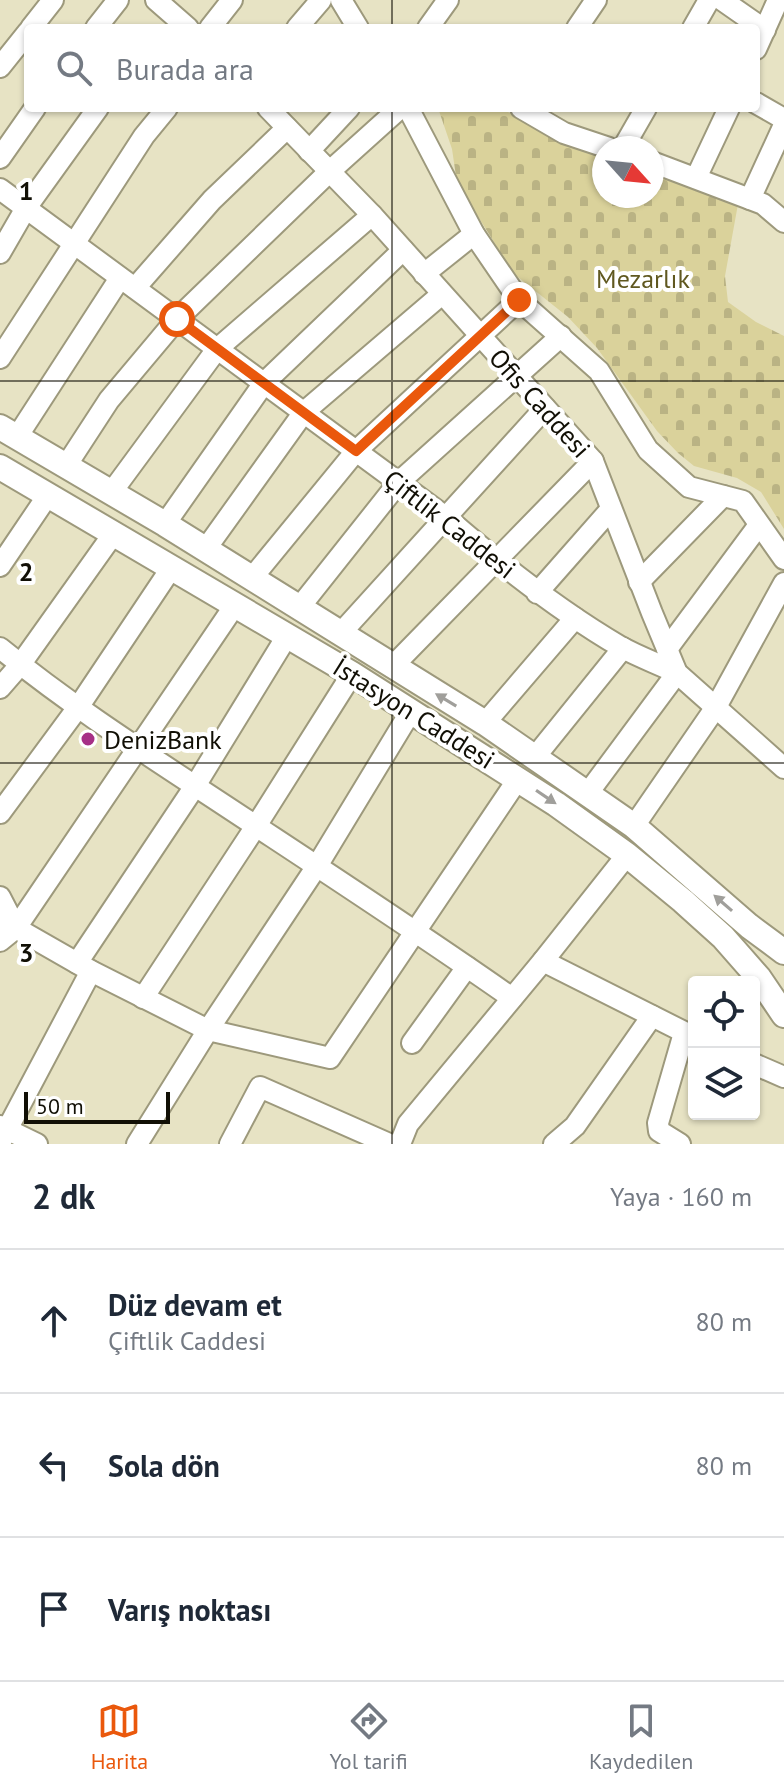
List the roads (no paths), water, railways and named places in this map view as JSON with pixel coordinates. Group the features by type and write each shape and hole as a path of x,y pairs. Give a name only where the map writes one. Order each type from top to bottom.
{"main road":[{"path":"8,432 165,524 485,723 634,826 749,926 784,952"},
{"name":"İstasyon Caddesi","path":"0,467 352,674 597,832 723,937 759,978 784,1015"}],"street":[{"path":"34,24 53,0"},
{"path":"99,24 118,0"},
{"path":"157,0 177,24"},
{"path":"213,24 232,0"},
{"path":"300,24 321,0"},
{"path":"341,0 356,24"},
{"path":"359,24 362,0"},
{"path":"431,24 448,0"},
{"path":"580,24 596,0"},
{"path":"695,24 709,0"},
{"path":"722,0 756,24"},
{"path":"760,41 778,0"},
{"path":"760,27 765,30"},
{"path":"0,67 24,36"},
{"path":"750,199 784,122 760,106"},
{"path":"0,158 32,112"},
{"path":"0,253 26,208 95,112"},
{"path":"0,358 144,136 164,112"},
{"name":"Ofis Caddesi","path":"272,112 372,215 593,461 677,673 784,768"},
{"path":"309,151 345,112"},
{"path":"66,466 109,400 177,319 396,112"},
{"path":"410,112 474,234 519,300 599,371 648,450 689,487 743,501 784,559"},
{"path":"528,112 564,133 592,142"},
{"path":"630,136 644,112"},
{"path":"696,178 727,112"},
{"path":"8,432 128,283 287,128"},
{"path":"664,166 763,204 784,222"},
{"name":"Çiftlik Caddesi","path":"0,189 447,518 537,593 623,648 677,673"},
{"path":"111,493 217,349 372,215"},
{"path":"424,274 474,234"},
{"path":"165,524 264,383 403,250"},
{"path":"205,550 304,412 442,294"},
{"path":"252,578 356,451 519,300"},
{"path":"299,608 399,482 561,336"},
{"path":"340,634 545,408"},
{"path":"392,667 593,461"},
{"path":"0,566 48,495"},
{"path":"639,582 723,496"},
{"path":"537,593 611,509"},
{"path":"667,649 759,525"},
{"path":"0,688 20,665 114,533"},
{"path":"0,813 79,706 172,567"},
{"path":"634,826 716,707 784,583"},
{"path":"5,929 138,749 235,605"},
{"path":"485,723 575,618"},
{"path":"37,1144 2,1133 84,967 287,636"},
{"path":"0,648 138,749 415,930 512,998"},
{"path":"535,757 623,648"},
{"path":"588,793 677,673"},
{"path":"143,998 352,674"},
{"path":"137,1144 317,866 411,711"},
{"path":"5,929 208,1030 330,1058 518,779"},
{"path":"400,1144 408,1124 627,855"},
{"path":"0,897 5,929"},
{"path":"543,961 688,1034"},
{"path":"412,1043 467,967"},
{"path":"554,1144 575,1126 652,1016"},
{"path":"676,1143 659,1131 658,1123 688,1038"},
{"path":"760,1067 784,1077"},
{"path":"230,1144 260,1087 389,1144"}],"place":[{"name":"DenizBank","path":"88,739"}],"park label":[{"name":"Mezarlık","path":"643,278"}]}
